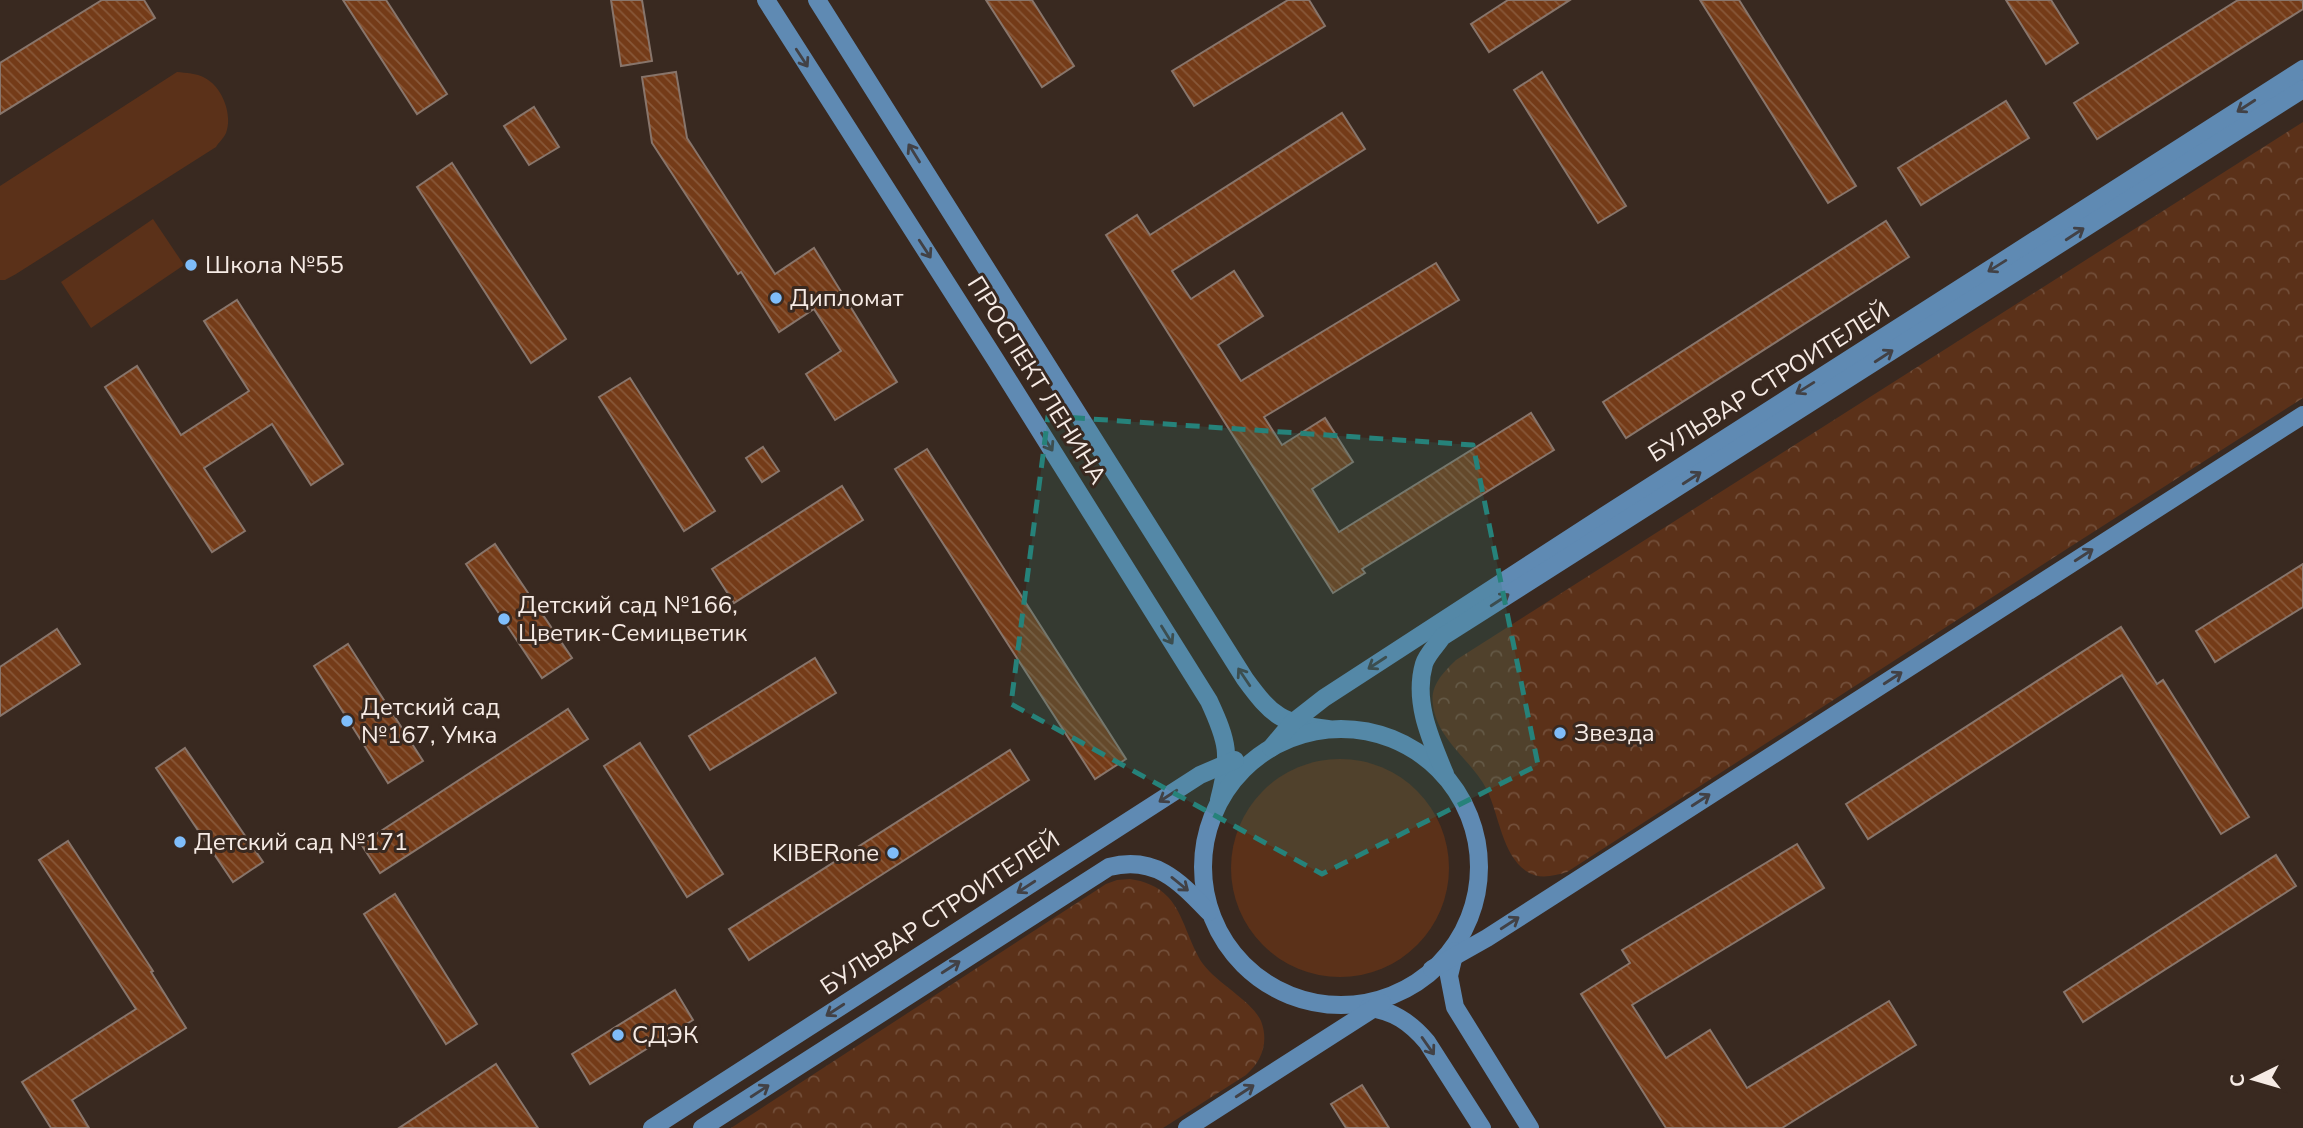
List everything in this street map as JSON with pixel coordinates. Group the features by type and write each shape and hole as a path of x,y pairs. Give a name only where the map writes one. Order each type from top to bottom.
{"main road":[{"name":"ПРОСПЕКТ ЛЕНИНА","path":"766,0 1209,701 1225,735 1227,762 1219,800"},
{"name":"ПРОСПЕКТ ЛЕНИНА","path":"817,0 1264,706 1278,717 1292,723 1385,736 1426,757 1444,774"},
{"name":"БУЛЬВАР СТРОИТЕЛЕЙ","path":"652,1128 1199,775 1227,762 1267,750 1292,723 1324,698 1479,596 2303,69"},
{"name":"БУЛЬВАР СТРОИТЕЛЕЙ","path":"1444,774 1428,733 1421,685 1424,662 1442,637 2303,89"},
{"path":"1432,968 1487,938 2303,415"},
{"path":"1328,729 1306,733 1267,750 1239,774 1219,800 1205,842 1204,888 1209,912 1228,950 1244,968 1280,992 1299,999 1374,1008 1401,1018 1427,1042 1482,1128"},
{"path":"1444,774 1459,794 1471,819 1477,842 1479,890 1472,915 1451,959 1449,976 1455,1007 1530,1128"},
{"path":"702,1128 1109,867 1132,863 1164,872 1182,884 1209,912"},
{"path":"1187,1128 1420,979 1462,934"},
{"path":"1343,1005 1376,1000 1398,992"}],"highlighted area":[{"path":"1048,416 1473,445 1538,765 1322,874 1011,704"}],"green space":[{"path":"177,72 205,78 221,94 227,110 228,126 216,147 16,274 0,280 0,186"},
{"path":"2303,122 2303,398 1567,872 1536,876 1518,864 1506,844 1481,779 1448,739 1436,717 1433,698 1436,685 1456,660"},
{"path":"153,219 184,265 91,328 61,282"},
{"path":"1351,759 1392,771 1425,799 1437,816 1445,836 1449,868 1445,900 1437,920 1409,953 1392,965 1372,973 1329,977 1288,965 1255,937 1243,920 1235,900 1231,857 1243,816 1271,783 1288,771 1308,763"},
{"path":"1130,879 1160,890 1174,904 1203,964 1257,1014 1264,1036 1260,1057 1252,1070 1163,1128 731,1128 1106,884"}],"building":[{"path":"102,0 144,0 155,18 0,114 0,63"},
{"path":"343,0 386,0 447,94 417,114"},
{"path":"611,0 642,0 652,61 621,66"},
{"path":"986,0 1032,0 1074,66 1042,87"},
{"path":"1288,0 1309,0 1325,26 1194,106 1172,71"},
{"path":"1508,0 1570,0 1489,52 1471,24"},
{"path":"1700,0 1739,0 1856,186 1828,203"},
{"path":"2006,0 2051,0 2078,43 2046,64"},
{"path":"2238,0 2303,0 2303,9 2097,139 2074,103"},
{"path":"676,72 687,138 775,274 814,248 897,382 835,420 806,374 841,351 814,309 779,332 652,143 642,77"},
{"path":"1542,72 1626,206 1598,223 1514,90"},
{"path":"2006,101 2029,138 1921,205 1898,168"},
{"path":"534,107 559,147 529,165 504,126"},
{"path":"1342,113 1365,149 1172,271 1191,299 1234,271 1263,316 1218,345 1241,381 1436,263 1459,300 1264,417 1282,445 1325,418 1353,462 1312,489 1339,532 1531,413 1554,450 1362,569 1365,573 1333,593 1106,235 1137,215 1150,235"},
{"path":"452,163 566,339 531,363 417,187"},
{"path":"1886,221 1909,257 1626,438 1603,402"},
{"path":"237,300 343,464 311,485 272,424 204,468 245,531 212,552 105,387 137,366 181,435 249,391 204,321"},
{"path":"630,378 715,511 684,531 599,397"},
{"path":"763,447 779,471 762,482 746,458"},
{"path":"927,449 1126,759 1095,779 895,469"},
{"path":"842,486 863,520 734,603 712,569"},
{"path":"495,544 572,658 542,678 466,564"},
{"path":"2303,564 2303,607 2215,662 2196,631"},
{"path":"2121,627 2157,684 2163,680 2249,817 2221,834 2122,675 1868,839 1846,804"},
{"path":"57,629 80,664 0,716 0,667"},
{"path":"348,644 423,761 388,783 314,666"},
{"path":"815,658 836,693 710,770 689,736"},
{"path":"568,709 588,739 380,873 361,844"},
{"path":"640,743 723,874 687,897 604,766"},
{"path":"185,748 263,862 233,882 156,768"},
{"path":"1010,750 1029,780 749,960 729,929"},
{"path":"68,841 153,971 151,972 186,1028 72,1100 89,1128 51,1128 22,1082 136,1009 39,860"},
{"path":"1797,844 1824,888 1632,1005 1666,1058 1710,1030 1747,1088 1889,1001 1916,1045 1782,1128 1666,1128 1581,994 1630,963 1622,950"},
{"path":"2276,855 2296,886 2083,1022 2064,992"},
{"path":"395,894 477,1024 446,1044 364,914"},
{"path":"675,990 693,1020 590,1084 572,1054"},
{"path":"496,1064 538,1128 399,1128"},
{"path":"1362,1085 1389,1128 1346,1128 1331,1104"}],"place":[{"name":"Школа №55","path":"191,265"},
{"name":"Дипломат","path":"776,298"},
{"name":"Детский сад №166, Цветик-Семицветик","path":"504,619"},
{"name":"Детский сад №167, Умка","path":"347,721"},
{"name":"Звезда","path":"1560,733"},
{"name":"Детский сад №171","path":"180,842"},
{"name":"KIBERone","path":"893,853"},
{"name":"СДЭК","path":"618,1035"}]}
